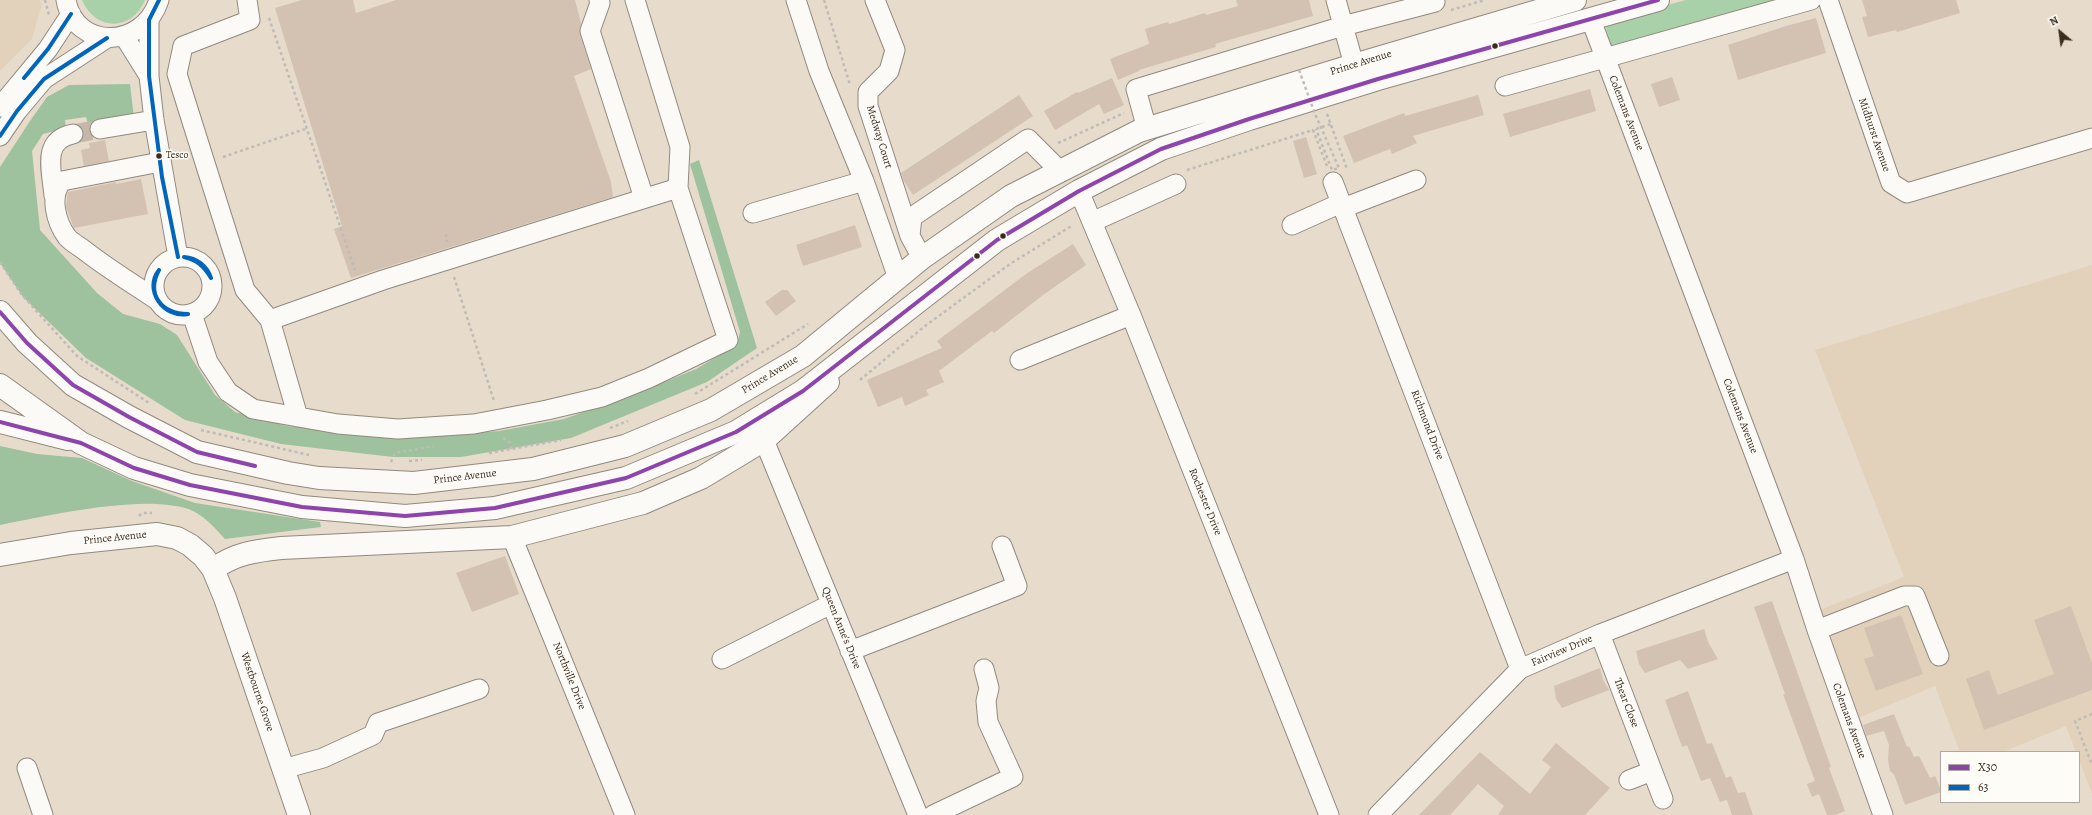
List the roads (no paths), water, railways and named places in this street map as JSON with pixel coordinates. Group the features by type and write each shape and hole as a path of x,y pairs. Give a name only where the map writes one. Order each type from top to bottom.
{"main road":[{"name":"Prince Avenue","path":"0,312 27,343 73,385 129,417 197,452 288,473 319,478 414,483 533,469 625,446 711,410 803,356 922,258 1011,196 1059,170 1147,129 1354,65 1575,0"},
{"name":"Prince Avenue","path":"81,443 134,468 190,485 302,507 405,516 495,508 626,478 736,432 802,391 997,240 1079,191 1161,149 1320,97 1658,0"},
{"name":"Prince Avenue","path":"0,555 78,542 157,534 177,538 190,545 203,556 213,569 233,557 246,552 281,548 512,537 643,503 701,478 764,440 892,322"},
{"path":"0,385 81,443"},
{"path":"0,422 81,443"},
{"name":"Westbourne Grove","path":"213,569 225,598 299,815"}],"street":[{"path":"0,136 17,111 44,79 115,37 138,30 149,20 159,0"},
{"path":"247,0 250,20 183,46 177,74 245,290 270,320 298,417"},
{"path":"599,0 600,3 590,31 644,198"},
{"path":"192,314 208,362 228,392 253,409 338,424 398,429 474,424 547,410 602,397 649,378 728,340 678,188 680,147 635,0"},
{"path":"796,0 819,71 864,181 898,278"},
{"name":"Medway Court","path":"875,0 895,50 889,71 868,92 868,106 910,236"},
{"path":"1336,0 1354,65"},
{"path":"1505,86 1812,0"},
{"name":"Midhurst Avenue","path":"1828,0 1891,183 1907,192 2092,138"},
{"path":"1147,129 1136,89 1343,26 1435,2"},
{"path":"0,107 48,49 68,7 84,29 95,35 115,37 149,76"},
{"path":"149,20 149,76 154,120 160,162 178,257"},
{"name":"Colemans Avenue","path":"1591,20 1794,559 1817,630 1883,815"},
{"path":"100,129 154,120"},
{"path":"73,134 59,139 54,144 51,151 54,196 60,223 68,238 157,300 168,312 184,316 201,310 208,303 212,284 207,270 197,260 188,257 178,257 169,260 156,274 154,292 157,300"},
{"path":"922,258 910,236 912,217 1028,139 1059,170"},
{"path":"54,196 57,187 62,181 160,162"},
{"path":"1292,225 1416,180"},
{"path":"753,213 864,181"},
{"name":"Richmond Drive","path":"1333,182 1520,669"},
{"path":"1092,222 1176,184"},
{"path":"270,320 302,307 448,259 678,188"},
{"name":"Rochester Drive","path":"1079,191 1131,315 1328,815"},
{"path":"1020,360 1131,315"},
{"name":"Queen Anne's Drive","path":"764,440 918,815"},
{"name":"Northville Drive","path":"512,537 625,815"},
{"path":"850,651 1017,586 1002,546"},
{"name":"Fairview Drive","path":"1378,815 1520,669 1600,634 1794,559"},
{"path":"1817,630 1904,596 1915,596 1938,656"},
{"path":"722,659 832,604"},
{"name":"Thear Close","path":"1600,634 1663,799"},
{"path":"933,815 1013,776 988,722 986,701 989,688 984,669"},
{"path":"283,769 323,758 373,735 378,723 479,689"},
{"path":"27,768 43,815"},
{"path":"1629,780 1652,772"}],"tunnel":[{"path":"73,134 100,129"}],"place":[{"name":"Tesco","path":"159,156"}]}
